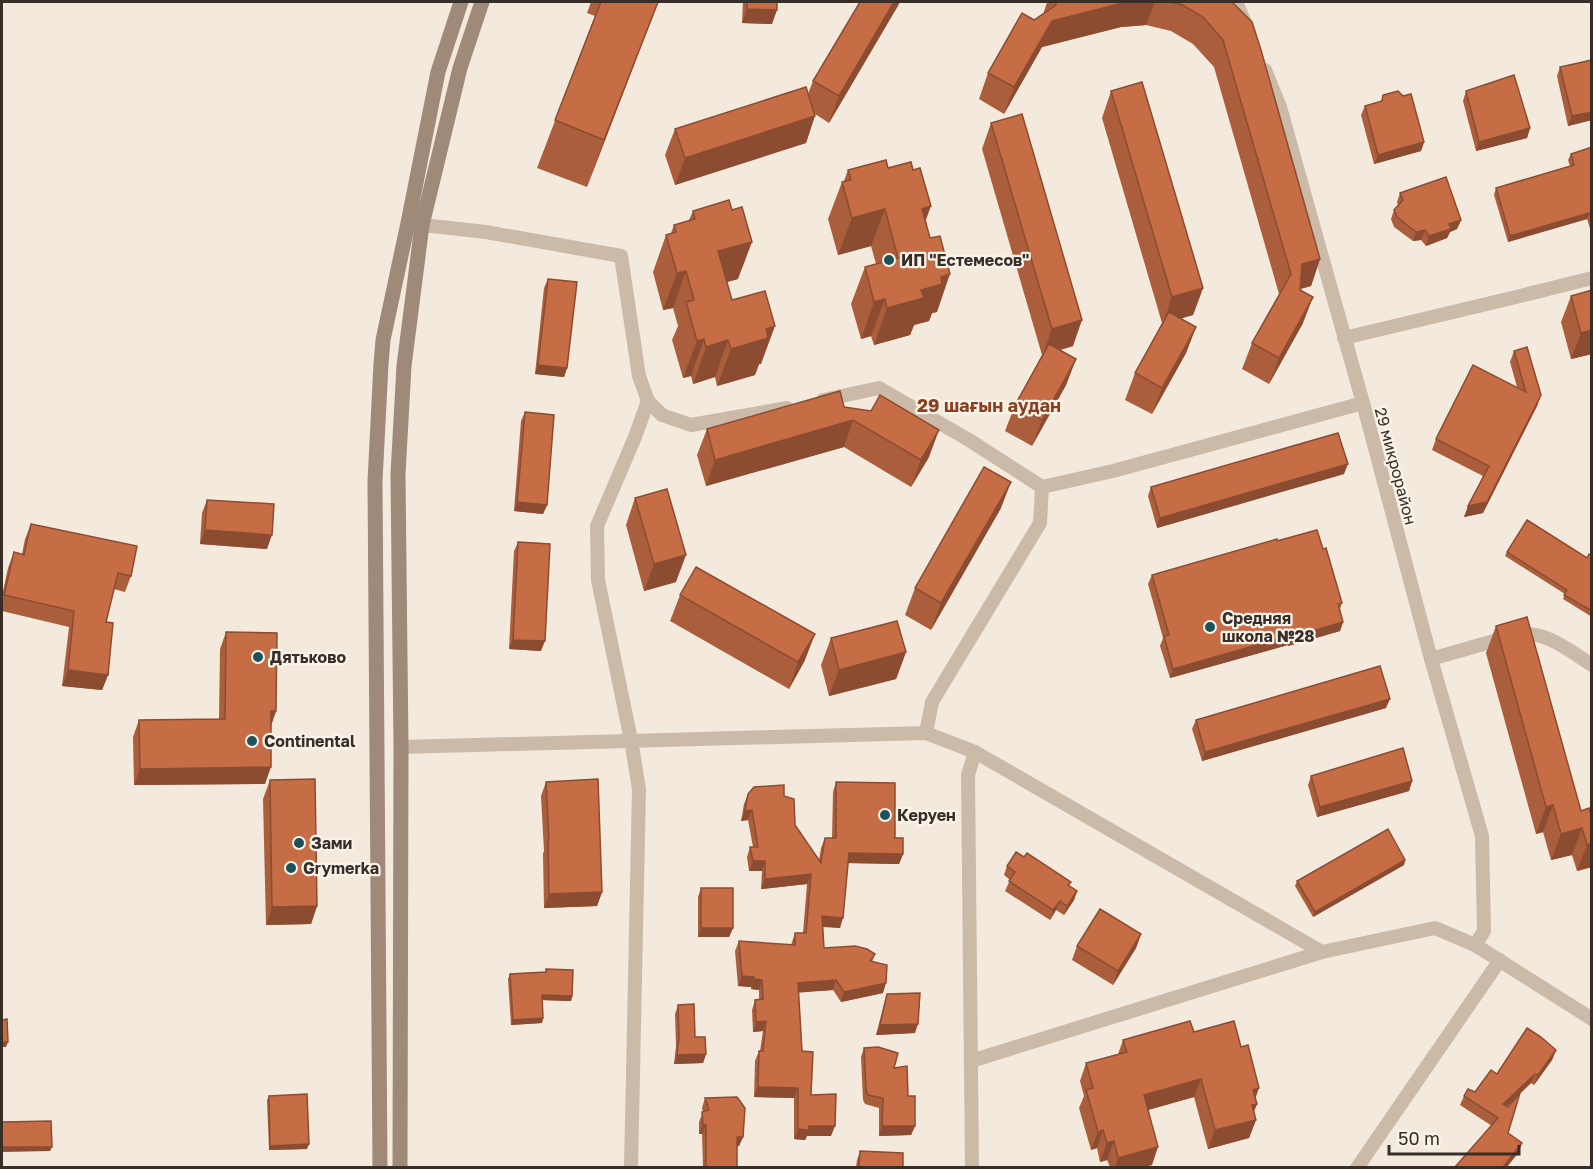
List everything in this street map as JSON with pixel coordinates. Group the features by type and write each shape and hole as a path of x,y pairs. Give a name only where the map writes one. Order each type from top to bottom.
{"main road":[{"path":"400,1167 401,747 398,474 415,224 438,72 461,2"},
{"path":"380,1167 375,481 383,340 460,68 482,2"},
{"path":"377,749 401,747"}],"street":[{"path":"1236,2 1250,36"},
{"name":"29 микрорайон","path":"1259,57 1280,107 1363,403 1431,659 1482,836 1484,931 1475,945"},
{"path":"415,224 486,232 621,256 639,376 648,401 662,415 692,425 879,388 969,440 1042,488 1363,403"},
{"path":"1344,338 1592,278"},
{"path":"632,1167 639,789 598,580 597,526 648,401"},
{"path":"926,733 932,702 1040,523 1042,488"},
{"path":"1431,659 1518,634 1529,633 1552,640 1592,665"},
{"path":"401,747 926,733 975,752 1323,952"},
{"path":"972,1167 968,775 975,752"},
{"path":"971,1061 1323,952 1435,928 1475,945 1592,1019"},
{"path":"1357,1167 1500,960"}],"building":[{"path":"601,2 658,2 604,140 555,120"},
{"path":"747,2 777,2 777,10 747,9"},
{"path":"860,2 894,2 839,96 813,81"},
{"path":"1056,2 1127,2 1052,21 1014,87 988,73 1022,13 1034,20 1056,5"},
{"path":"1168,2 1232,2 1252,22 1261,50 1320,259 1302,264 1300,290 1313,297 1279,358 1252,343 1291,274 1223,40 1203,17 1181,4"},
{"path":"1592,60 1592,112 1572,116 1560,67"},
{"path":"1514,75 1530,128 1479,142 1466,91"},
{"path":"1142,82 1203,288 1172,297 1111,91"},
{"path":"806,87 815,116 685,158 675,129"},
{"path":"1398,91 1403,96 1411,94 1424,142 1378,155 1365,106 1382,101 1383,95"},
{"path":"1022,114 1082,320 1052,329 991,123"},
{"path":"1592,147 1592,220 1589,213 1510,236 1496,188 1574,165 1571,154"},
{"path":"886,160 888,168 911,162 913,170 920,168 931,206 922,209 930,238 940,236 950,274 941,277 942,284 921,290 924,298 887,308 885,299 874,302 865,267 898,258 885,209 852,218 842,182 851,180 848,170"},
{"path":"1446,177 1461,220 1449,224 1451,229 1429,236 1425,230 1416,232 1397,217 1394,210 1403,200 1400,193"},
{"path":"729,200 732,210 742,207 752,242 718,251 732,300 765,291 775,326 766,329 768,338 731,349 728,340 706,347 704,339 697,341 686,302 694,300 686,271 677,273 666,235 676,232 674,225 695,219 693,211"},
{"path":"548,279 577,282 567,368 538,365"},
{"path":"1592,290 1592,330 1581,333 1571,296"},
{"path":"1169,312 1196,327 1162,388 1135,373"},
{"path":"1049,344 1076,359 1042,420 1015,405"},
{"path":"1527,347 1541,395 1487,502 1468,506 1489,466 1436,439 1473,365 1526,392 1514,351"},
{"path":"840,391 844,407 871,411 880,395 939,430 921,460 853,420 715,460 707,429"},
{"path":"525,412 554,415 547,505 517,502"},
{"path":"1338,433 1348,464 1160,518 1151,487"},
{"path":"984,467 1011,482 941,603 915,588"},
{"path":"667,489 686,555 654,564 635,498"},
{"path":"207,500 274,504 272,535 205,530"},
{"path":"1527,520 1587,558 1589,554 1592,556 1592,611 1564,595 1567,590 1507,552"},
{"path":"31,524 137,546 131,576 118,573 106,622 113,623 108,675 68,670 74,611 4,595 14,552 24,555"},
{"path":"1317,530 1323,549 1326,548 1342,603 1338,604 1343,622 1173,669 1164,636 1169,635 1152,575 1277,539 1277,541"},
{"path":"518,542 550,544 545,641 513,640"},
{"path":"696,567 815,634 798,662 680,595"},
{"path":"1527,617 1581,811 1589,808 1592,818 1592,843 1587,845 1582,828 1561,834 1553,805 1546,807 1496,626"},
{"path":"897,621 906,652 839,670 831,638"},
{"path":"226,632 277,633 276,711 271,711 271,767 140,769 139,720 225,719"},
{"path":"1380,666 1390,699 1205,752 1196,720"},
{"path":"1403,748 1412,781 1320,807 1311,776"},
{"path":"315,779 317,906 272,907 270,780"},
{"path":"598,779 602,892 549,894 546,782"},
{"path":"836,782 895,783 895,838 903,838 903,854 849,853 843,918 822,916 824,948 855,946 867,949 875,954 870,961 887,965 886,983 844,992 836,980 798,983 802,1051 813,1052 811,1095 836,1094 835,1126 809,1126 809,1130 798,1129 798,1088 758,1087 759,1051 763,1051 766,1021 756,1022 755,1000 763,999 762,980 742,976 739,941 795,945 795,933 806,933 811,874 765,879 765,861 753,861 750,847 758,847 752,810 745,811 748,794 754,787 784,785 784,796 794,799 795,825 821,863 825,838 836,838"},
{"path":"1388,829 1405,860 1315,912 1297,881"},
{"path":"1016,852 1024,857 1027,853 1071,882 1068,885 1077,891 1067,906 1060,901 1053,910 1009,881 1015,872 1007,866"},
{"path":"701,888 733,888 733,928 701,928"},
{"path":"1100,909 1141,934 1118,971 1077,946"},
{"path":"546,969 573,970 572,996 542,995 543,1018 513,1020 510,974 546,972"},
{"path":"920,993 918,1024 880,1025 887,994"},
{"path":"694,1004 695,1037 705,1037 706,1054 677,1055 678,1005"},
{"path":"7,1019 8,1042 2,1042 2,1020"},
{"path":"1190,1021 1194,1032 1234,1021 1241,1047 1248,1045 1259,1088 1253,1090 1257,1104 1252,1105 1256,1120 1215,1130 1201,1079 1144,1095 1158,1147 1118,1158 1114,1141 1107,1143 1103,1130 1098,1132 1086,1090 1093,1088 1086,1063 1127,1052 1123,1040"},
{"path":"1527,1028 1556,1050 1538,1075 1535,1074 1503,1104 1508,1107 1520,1093 1508,1133 1522,1143 1503,1167 1455,1167 1498,1118 1464,1096 1468,1089 1475,1092 1491,1070 1497,1074"},
{"path":"878,1047 898,1053 894,1068 907,1066 908,1096 915,1096 915,1126 882,1126 883,1098 868,1095 866,1090 864,1048"},
{"path":"307,1094 309,1144 270,1146 269,1096"},
{"path":"737,1097 745,1108 743,1137 737,1137 737,1167 706,1167 706,1125 703,1125 702,1112 709,1110 705,1098"},
{"path":"51,1121 52,1147 2,1147 2,1122"},
{"path":"860,1151 903,1153 903,1167 859,1167"}],"place":[{"name":"ИП \"Естемесов\"","path":"889,260"},
{"name":"Средняя школа №28","path":"1210,627"},
{"name":"Дятьково","path":"258,657"},
{"name":"Continental","path":"252,741"},
{"name":"Керуен","path":"885,815"},
{"name":"Зами","path":"299,843"},
{"name":"Grymerka","path":"291,868"}],"district":[{"name":"29 шағын аудан","path":"989,405"}]}
